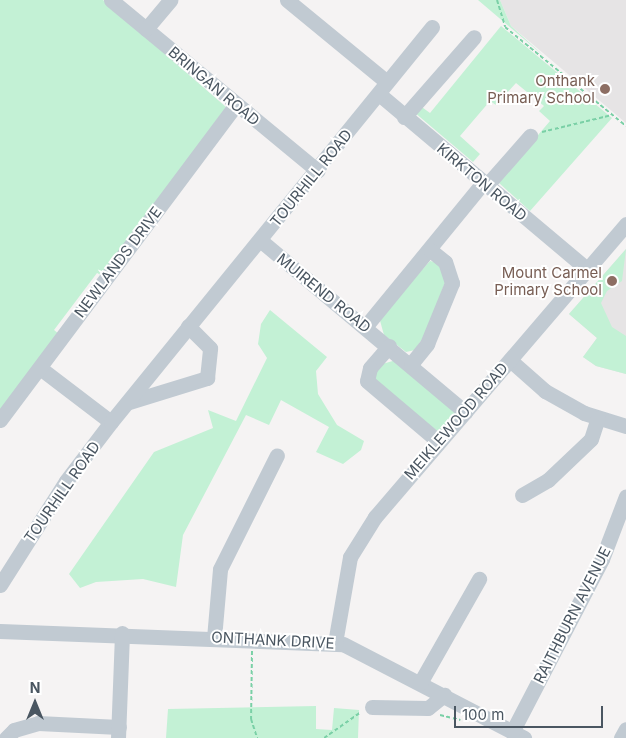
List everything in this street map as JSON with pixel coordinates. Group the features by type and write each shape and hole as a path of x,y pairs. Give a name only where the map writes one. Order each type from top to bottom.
{"street":[{"name":"BRINGAN ROAD","path":"112,0 318,171"},
{"path":"146,29 170,0"},
{"name":"KIRKTON ROAD","path":"287,0 383,88 404,117 587,270"},
{"name":"TOURHILL ROAD","path":"0,585 66,481 111,422 129,402 188,326 318,171 432,27"},
{"path":"404,117 474,37"},
{"name":"NEWLANDS DRIVE","path":"0,420 236,104"},
{"path":"365,327 485,184 530,136"},
{"name":"MEIKLEWOOD ROAD","path":"336,644 350,557 375,516 626,224"},
{"name":"MUIREND ROAD","path":"260,240 411,364 465,412"},
{"path":"411,364 427,344 452,283 445,262 430,250"},
{"path":"129,402 207,378 210,348 188,326"},
{"path":"389,346 370,368 367,381 439,442"},
{"path":"510,360 545,391 598,418 626,426"},
{"path":"40,368 111,422"},
{"path":"522,495 548,480 591,439 598,418"},
{"path":"214,638 220,569 277,455"},
{"name":"RAITHBURN AVENUE","path":"518,735 602,559 626,496"},
{"path":"420,683 479,579"},
{"name":"ONTHANK DRIVE","path":"0,631 122,633 336,644 444,695 518,735"},
{"path":"6,738 14,730 38,723 118,732 122,633"},
{"path":"372,707 428,708 444,695"},
{"path":"621,738 626,729"}],"path":[{"path":"497,0 505,27 626,126"},
{"path":"530,136 613,115"},
{"path":"252,639 250,700 257,738"}],"shaded area":[{"name":"Onthank Primary School","path":"500,0 626,0 626,123 511,26"},
{"name":"Mount Carmel Primary School","path":"626,249 626,374 596,366 583,357 597,338 569,314"}],"green space":[{"path":"0,0 103,0 226,107 103,276 97,273 54,330 59,334 0,412"},
{"path":"478,0 500,0 511,26 544,56"},
{"path":"501,26 612,118 530,211 498,182 550,121 539,111 544,106 516,83 496,105 490,101 460,136 480,154 473,162 414,112 419,105 430,113"},
{"name":"Mount Carmel Primary School","path":"626,249 622,281 607,291 601,303 612,327 626,336 626,374 596,366 583,357 597,338 569,314"},
{"path":"430,261 439,263 447,277 426,333 415,350 406,352 384,335 379,317"},
{"path":"270,310 327,357 316,371 318,394 337,425 364,441 361,450 343,464 316,452 329,427 281,400 269,425 246,415 183,535 176,587 143,579 96,582 80,588 69,574 154,452 213,428 208,410 236,421 267,358 258,344 261,324"},
{"path":"396,360 457,414 439,432 376,389 374,372 379,365"},
{"path":"316,706 316,729 332,730 334,708 359,710 358,738 166,738 168,709"}],"place":[{"name":"Onthank Primary School","path":"605,89"},
{"name":"Mount Carmel Primary School","path":"612,281"}]}
